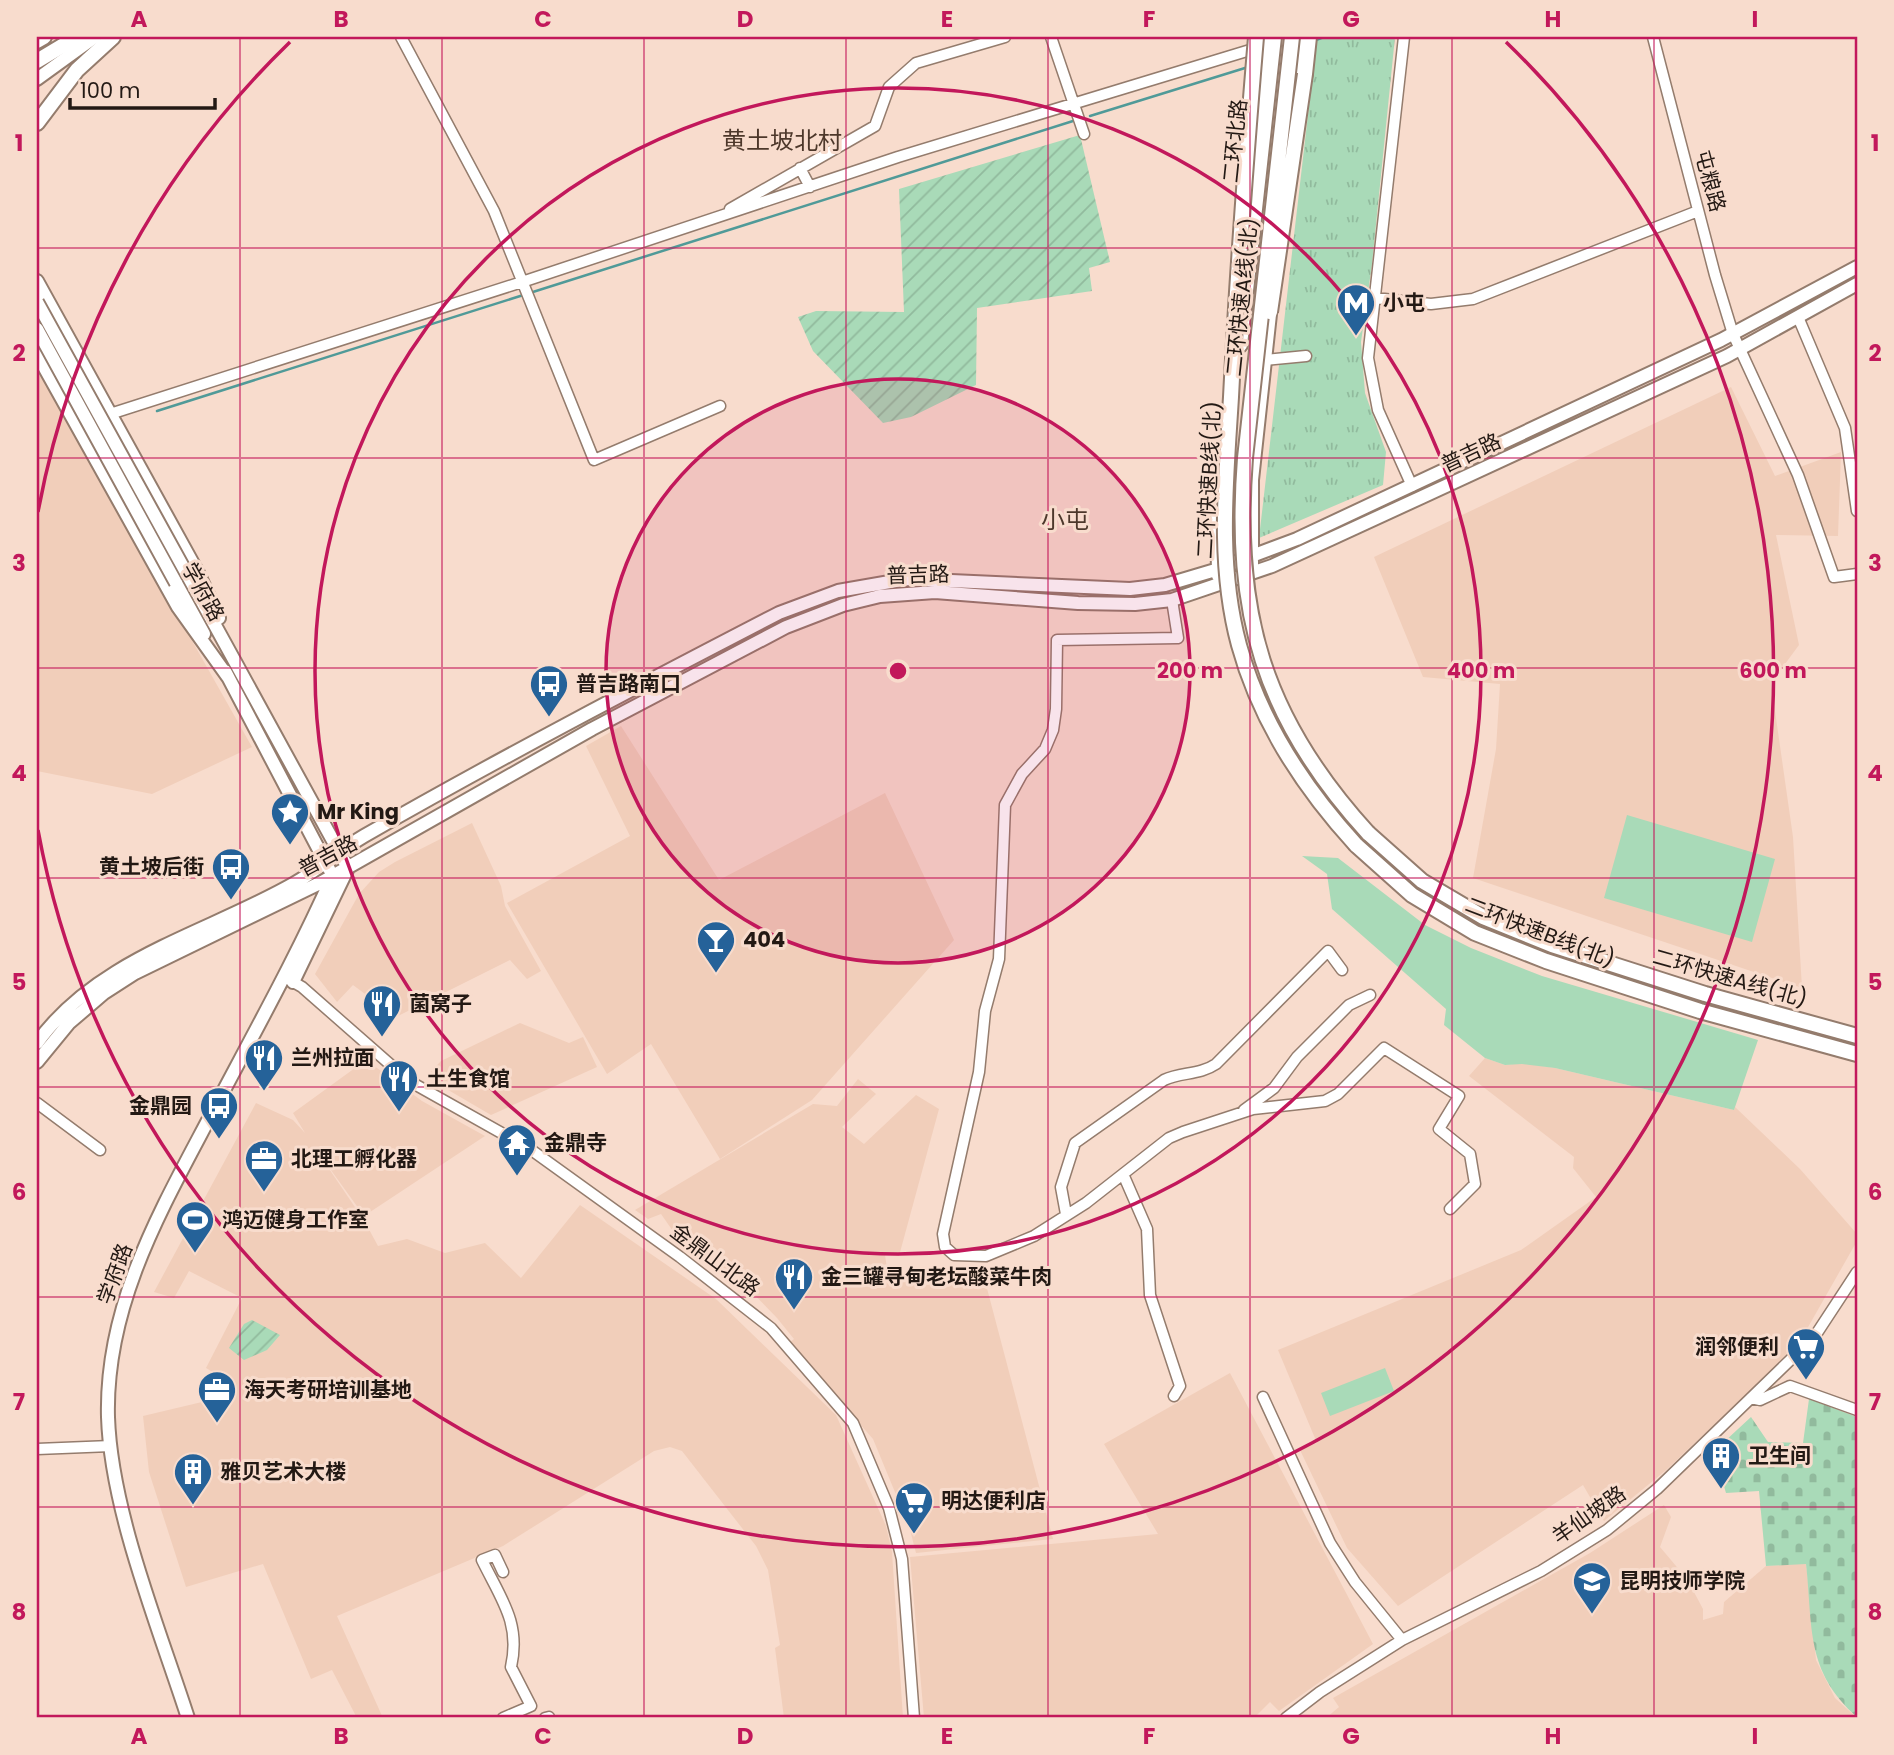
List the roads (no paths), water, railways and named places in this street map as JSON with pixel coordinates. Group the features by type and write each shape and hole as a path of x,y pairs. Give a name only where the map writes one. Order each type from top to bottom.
{"highway":[{"path":"37,41 44,37"},
{"path":"37,61 77,37"},
{"path":"37,123 77,70 114,37"},
{"name":"二环快速A线(北)","path":"1292,37 1244,479 1242,538 1246,591 1266,673 1284,715 1310,760 1368,833 1422,881 1483,918 1552,944 1692,990 1857,1036"},
{"path":"1244,479 1289,195 1309,37"},
{"name":"二环快速B线(北)","path":"1265,39 1241,221 1226,478 1225,548 1228,593 1249,678 1290,761 1324,808 1356,845 1412,895 1475,933 1546,961 1700,1011 1857,1054"}],"main road":[{"path":"37,79 95,37"},
{"path":"1253,573 1252,480 1300,37"},
{"name":"二环北路","path":"1219,584 1216,519 1220,444 1265,39"},
{"name":"普吉路","path":"37,1043 61,1015 96,986 131,963 295,883 339,851 662,673 803,603 862,586 907,579 1130,589 1165,585 1217,569 1251,558 1412,486 1733,334 1857,267"},
{"name":"学府路","path":"37,281 201,581 234,674 332,876"},
{"name":"普吉路","path":"37,1062 69,1023 104,993 135,974 348,868 603,723 786,627 843,605 880,596 935,592 1078,603 1135,604 1172,600 1253,573 1739,350 1857,284"},
{"name":"学府路","path":"37,302 182,580"},
{"name":"学府路","path":"37,329 348,868 289,980 187,1160 135,1270 121,1308 111,1355 108,1418 127,1525 188,1718"},
{"path":"37,355 173,597 234,674"},
{"path":"53,380 53,371 60,362 71,358 82,362"},
{"name":"学府路","path":"289,980 332,876 339,851"}],"street":[{"path":"401,37 494,211 594,460 720,406"},
{"path":"720,215 875,126 889,87 916,63 1005,37"},
{"path":"1051,37 1084,134"},
{"path":"1404,37 1368,358 1371,385 1390,442 1412,486"},
{"name":"屯粮路","path":"1653,37 1698,211 1739,350"},
{"path":"110,414 523,283 1265,39"},
{"path":"800,168 810,187"},
{"path":"1375,298 1431,304 1473,299 1698,211"},
{"path":"1798,317 1845,428 1857,511"},
{"path":"1739,350 1798,475 1834,577 1857,574"},
{"path":"1265,360 1306,356"},
{"path":"1172,600 1178,638 1057,639 1053,730 1045,749 1022,774 1005,805 999,959 985,1011 979,1072 943,1234 945,1247 954,1255 986,1256 1034,1236 1086,1203 1169,1138 1253,1109 1325,1101 1338,1094 1384,1048 1459,1096 1439,1129 1470,1154 1475,1184 1450,1209"},
{"path":"1066,1214 1061,1187 1075,1143 1164,1080 1175,1075 1207,1070 1216,1064 1328,951 1342,970"},
{"name":"金鼎山北路","path":"289,980 409,1081 530,1149 736,1299 771,1328 838,1403 866,1450 897,1532 902,1559 914,1718"},
{"path":"1242,1114 1247,1106 1274,1088 1306,1047 1349,1005 1370,995"},
{"path":"37,1103 100,1150"},
{"path":"1123,1174 1147,1229 1150,1295 1180,1386 1174,1396"},
{"name":"羊仙坡路","path":"1286,1718 1320,1692 1402,1640 1583,1548 1657,1489 1815,1336 1857,1272"},
{"path":"1751,1398 1760,1400 1790,1386 1857,1410"},
{"path":"1263,1397 1330,1543 1355,1582 1402,1640"},
{"path":"37,1449 111,1446"},
{"path":"503,1572 495,1555 482,1560 512,1623 516,1644 511,1667 531,1706 503,1718"}],"waterway":[{"path":"1316,40 1324,37"},
{"path":"1090,116 1245,68"},
{"path":"157,411 1073,121"}],"place":[{"name":"小屯","path":"1356,337"},
{"name":"普吉路南口","path":"549,718"},
{"name":"Mr King","path":"290,846"},
{"name":"黄土坡后街","path":"231,901"},
{"name":"404","path":"716,974"},
{"name":"菌窝子","path":"382,1038"},
{"name":"兰州拉面","path":"264,1092"},
{"name":"土生食馆","path":"399,1113"},
{"name":"金鼎园","path":"219,1140"},
{"name":"金鼎寺","path":"517,1177"},
{"name":"北理工孵化器","path":"264,1193"},
{"name":"鸿迈健身工作室","path":"195,1254"},
{"name":"金三罐寻甸老坛酸菜牛肉","path":"794,1311"},
{"name":"润邻便利","path":"1806,1381"},
{"name":"海天考研培训基地","path":"217,1424"},
{"name":"卫生间","path":"1721,1490"},
{"name":"雅贝艺术大楼","path":"193,1506"},
{"name":"明达便利店","path":"914,1535"},
{"name":"昆明技师学院","path":"1592,1615"}],"district":[{"name":"黄土坡北村","path":"782,141"},
{"name":"小屯","path":"1065,520"}]}
